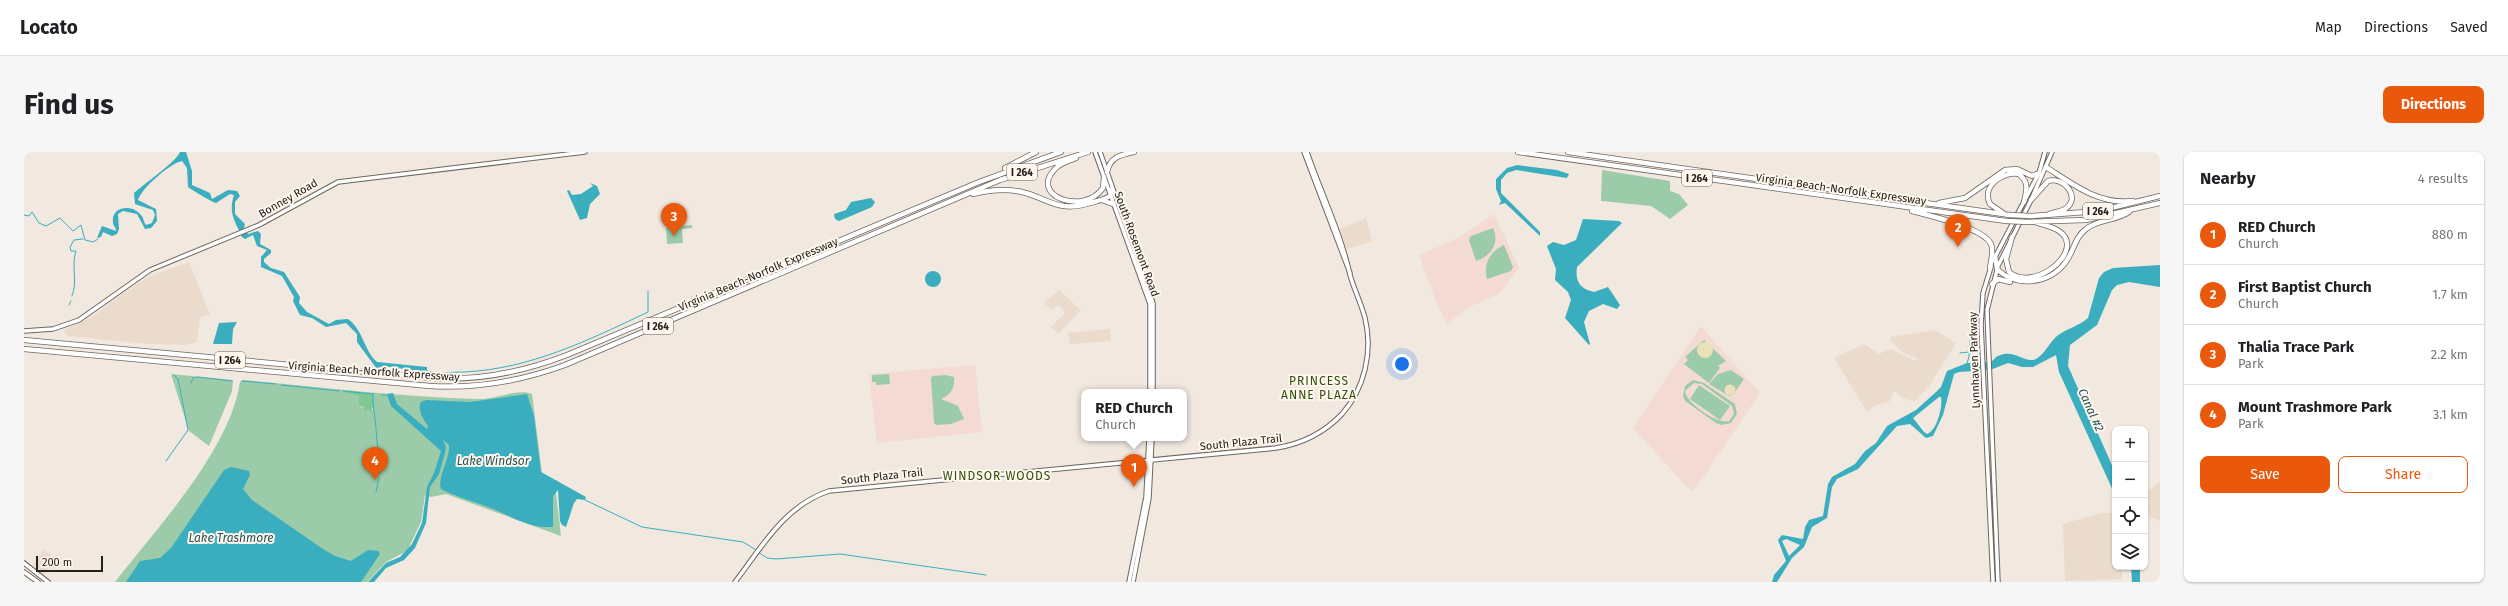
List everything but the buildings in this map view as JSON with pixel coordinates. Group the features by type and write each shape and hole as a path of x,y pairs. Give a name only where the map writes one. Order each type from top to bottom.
{"highway":[{"path":"979,182 1036,152"},
{"name":"Virginia Beach-Norfolk Expressway","path":"24,340 388,375 439,378 476,378 513,372 550,362 979,182 1061,152"},
{"name":"Virginia Beach-Norfolk Expressway","path":"24,349 437,387 480,386 543,373 959,198 1024,172 1088,152"},
{"path":"1107,172 1112,159 1134,152"},
{"name":"Virginia Beach-Norfolk Expressway","path":"1518,152 2006,221 2035,222 2086,220 2129,212 2160,203"},
{"name":"Virginia Beach-Norfolk Expressway","path":"1568,152 1928,204 2032,216 2099,211 2160,196"},
{"path":"1082,153 1059,165 1052,173 1050,185 1056,197 1070,202 1092,196 1102,190 1104,177"},
{"path":"2046,167 2096,197 2123,203 2151,199"},
{"path":"1928,204 1954,202 1964,198 2005,170 2017,170 2032,176 2039,172"},
{"path":"2008,214 1992,206 1988,196 1991,185 2003,176 2015,174 2025,180 2027,189 2024,202"},
{"path":"2031,200 2050,181 2060,181 2068,187 2072,200 2067,207 2044,216"},
{"path":"959,198 1000,190 1027,194 1066,208 1100,200 1110,196 1112,189"},
{"path":"1100,200 1113,204"},
{"path":"1900,207 1953,223 1986,237 1992,247 1990,268"},
{"path":"1992,284 1998,279 2020,284 2044,278 2062,266 2085,229 2123,216 2129,212"},
{"path":"2012,237 2006,259 2009,272 2016,276 2029,278 2048,271 2063,256 2066,241 2058,230 2035,222"},
{"path":"1995,256 1996,269 2007,278 2029,282"},
{"path":"24,337 44,342"}],"main road":[{"name":"Bonney Road","path":"24,331 44,331 72,323 93,311 139,277 252,228 325,187 342,181 585,152"},
{"name":"South Rosemont Road","path":"1095,152 1150,307 1150,389"},
{"name":"South Rosemont Road","path":"1100,152 1154,306 1154,389"},
{"name":"South Plaza Trail","path":"1304,152 1350,273"},
{"name":"South Plaza Trail","path":"735,582 783,519 796,507 815,496 836,490 1285,447 1310,438 1334,422 1348,405 1359,387 1368,352 1365,318 1307,152"},
{"name":"Lynnhaven Parkway","path":"1993,582 1981,311 1990,268 2039,172 2045,152"},
{"name":"Lynnhaven Parkway","path":"1998,582 1987,315 1996,269 2031,200 2052,152"},
{"path":"1128,258 1134,260"},
{"path":"1133,582 1149,498 1149,441"},
{"path":"1129,582 1143,513 1152,441"},
{"path":"24,563 48,582"},
{"path":"24,572 38,582"}],"shaded area":[{"path":"1494,214 1519,268 1499,294 1469,307 1447,324 1437,304 1419,255 1457,239"},
{"path":"1366,218 1372,241 1347,249 1340,229"},
{"path":"189,262 210,314 200,317 197,342 185,345 148,344 67,336 63,330 94,316 116,298 150,276"},
{"path":"1059,290 1081,310 1058,334 1051,327 1066,312 1058,305 1052,310 1044,303"},
{"path":"1701,326 1760,393 1695,489 1691,491 1633,428"},
{"path":"1110,329 1111,341 1070,344 1068,333"},
{"path":"1935,330 1956,343 1929,386 1915,401 1905,399 1894,391 1889,402 1875,405 1867,412 1834,358 1864,344 1879,354 1891,349 1915,361 1917,358 1903,353 1893,344 1890,337"},
{"path":"975,365 982,432 877,443 869,374"},
{"path":"2160,482 2160,521 2150,517 2148,512 2148,491"},
{"path":"2101,513 2112,513 2112,570 2122,570 2122,579 2065,581 2063,524"},
{"path":"44,550 56,559 45,574 33,565"}],"green space":[{"path":"1602,170 1670,181 1670,191 1679,194 1688,205 1670,219 1651,206 1601,201"},
{"path":"692,225 692,228 682,229 683,243 667,244 666,228"},
{"path":"1493,228 1495,234 1495,244 1493,248 1486,256 1476,261 1469,240 1471,236"},
{"path":"1504,245 1513,267 1511,271 1487,279 1486,268 1491,254"},
{"path":"1704,340 1726,361 1718,366 1720,368 1709,383 1684,364 1688,360 1685,357"},
{"path":"1731,370 1744,379 1733,395 1729,396 1709,384 1718,374"},
{"path":"171,374 233,380 232,391 209,446 189,431"},
{"path":"889,374 890,384 876,385 876,382 872,382 872,375"},
{"path":"945,375 954,377 954,384 950,393 941,399 958,406 964,419 951,424 936,425 934,423 931,379 932,376"},
{"path":"243,380 448,398 484,399 519,392 532,394 542,473 559,482 556,493 561,536 446,494 431,497 425,495 421,522 407,551 386,562 367,582 115,582 190,487 207,461 222,434 233,408 240,382","holes":["348,391 373,394 375,401 372,406 373,410 365,409 358,405 359,396 343,393"]},
{"path":"1693,380 1704,383 1735,404 1737,414 1731,423 1721,425 1716,423 1685,401 1683,396 1685,386","holes":["1694,383 1702,384 1732,406 1734,414 1729,421 1718,420 1703,412 1696,407 1687,396 1685,391"]},
{"path":"1699,385 1730,406 1720,420 1690,399"},
{"path":"348,391 373,394 375,401 371,412 368,409 366,412 363,407 358,405 359,396 343,393"}],"sand":[{"path":"1702,342 1708,342 1713,347 1711,356 1708,358 1702,358 1697,353 1697,347"},
{"path":"1730,384 1734,386 1736,390 1734,394 1730,396 1726,394 1724,390 1726,386"}],"water":[{"path":"180,152 186,152 192,171 192,185 210,193 212,199 228,190 237,191 240,196 235,202 235,214 245,224 244,228 248,234 258,231 261,234 260,244 271,250 271,253 264,259 264,262 271,268 284,272 300,297 299,303 307,312 329,324 336,320 348,319 361,334 372,357 377,362 427,367 427,372 383,366 377,369 357,342 357,334 346,323 326,327 312,318 300,315 293,301 294,297 282,276 261,267 261,257 267,250 257,246 253,235 245,239 242,237 232,212 232,201 234,195 230,194 216,203 188,187 187,168 182,161 170,166 150,183 140,195 138,200 156,209 157,221 151,228 145,229 137,214 123,211 118,214 119,229 117,234 112,236 103,232 101,237 97,238 102,226 116,231 113,223 113,217 115,213 123,208 136,211 142,216 146,225 152,223 155,215 153,210 135,204 134,193 167,167"},
{"path":"1517,165 1557,170 1569,174 1567,178 1516,170 1507,173 1501,180 1501,193 1540,232 1540,236 1505,203 1499,205 1501,201 1496,189 1496,179 1507,168"},
{"path":"590,183 597,186 600,194 590,204 587,218 580,220 567,191 569,190 572,195 581,194 593,186"},
{"path":"871,198 875,202 872,207 839,221 835,219 834,214 846,210 851,202"},
{"path":"1583,219 1619,221 1622,223 1577,267 1578,281 1582,287 1594,292 1608,287 1620,305 1617,309 1603,304 1589,311 1584,322 1589,345 1565,318 1571,300 1568,292 1555,280 1556,269 1547,246 1553,242 1564,245 1576,240"},
{"path":"2160,265 2160,287 2129,282 2117,285 2112,290 2097,325 2070,345 2068,366 2112,465 2112,488 2059,372 2056,355 2033,367 2022,367 2008,363 1990,370 1959,372 1954,374 1943,415 1933,436 1926,438 1910,424 1897,426 1858,469 1837,479 1832,487 1827,518 1812,527 1804,547 1792,558 1777,582 1772,582 1774,575 1786,561 1778,540 1782,535 1803,539 1805,527 1809,520 1823,516 1828,484 1832,477 1855,464 1865,451 1876,443 1887,426 1916,410 1936,392 1941,387 1947,371 1967,363 1991,362 1997,356 2004,354 2014,355 2027,360 2036,359 2039,357 2057,336 2088,318 2099,278 2104,272 2113,268","holes":["1941,397 1938,418 1934,428 1927,434 1913,418","1786,539 1800,545 1789,556 1782,541"]},
{"path":"930,271 936,271 941,276 939,285 936,287 930,287 925,282 925,276"},
{"path":"237,322 233,329 232,344 213,344 219,323"},
{"name":"Lake Windsor","path":"393,393 397,404 427,429 428,426 420,411 421,402 426,400 470,402 527,394 534,416 541,472 586,497 585,500 577,499 574,503 566,527 562,525 560,521 558,490 553,496 553,527 545,527 525,523 448,492 441,489 440,484 449,451 449,445 443,440 446,447 445,453 439,474 430,487 426,523 415,548 404,560 386,568 374,582 368,582 386,563 400,557 412,544 422,523 427,487 434,473 441,451 391,406 387,394"},
{"name":"Lake Trashmore","path":"231,467 249,471 250,475 243,489 252,500 335,556 351,561 368,550 378,551 380,554 361,582 126,582 140,561 160,558 171,548 224,470"},
{"path":"2131,570 2140,570 2140,582 2132,582"}],"waterway":[{"path":"24,215 29,216 32,212 39,223 46,226 60,218 73,231 81,225 85,240 93,242 98,239"},
{"path":"72,296 74,290 74,263 76,251 71,251 70,247 74,240 83,239"},
{"path":"427,371 446,373 488,370 536,359 559,351 604,333 648,312 648,291"},
{"path":"69,305 71,301"},
{"path":"1967,363 1969,357 1971,326"},
{"path":"1960,353 1969,352"},
{"path":"166,461 188,430 178,379 174,375"},
{"path":"191,383 193,378 198,377 232,381"},
{"path":"242,381 276,384"},
{"path":"281,385 339,391"},
{"path":"343,391 374,394"},
{"path":"373,394 373,402"},
{"path":"382,395 387,395"},
{"path":"373,402 376,428"},
{"path":"376,430 378,452"},
{"path":"378,456 379,474"},
{"path":"376,492 379,478"},
{"path":"585,500 642,527 743,542 756,550"},
{"path":"758,552 767,558 776,559 840,554 986,575"}],"place":[{"name":"Thalia Trace Park","path":"674,236"},
{"name":"First Baptist Church","path":"1958,247"},
{"name":"Mount Trashmore Park","path":"375,480"},
{"name":"RED Church","path":"1134,487"}],"district":[{"name":"PRINCESS ANNE PLAZA","path":"1319,388"},
{"name":"WINDSOR WOODS","path":"997,476"}],"water label":[{"name":"Canal #2","path":"2091,410"}]}
